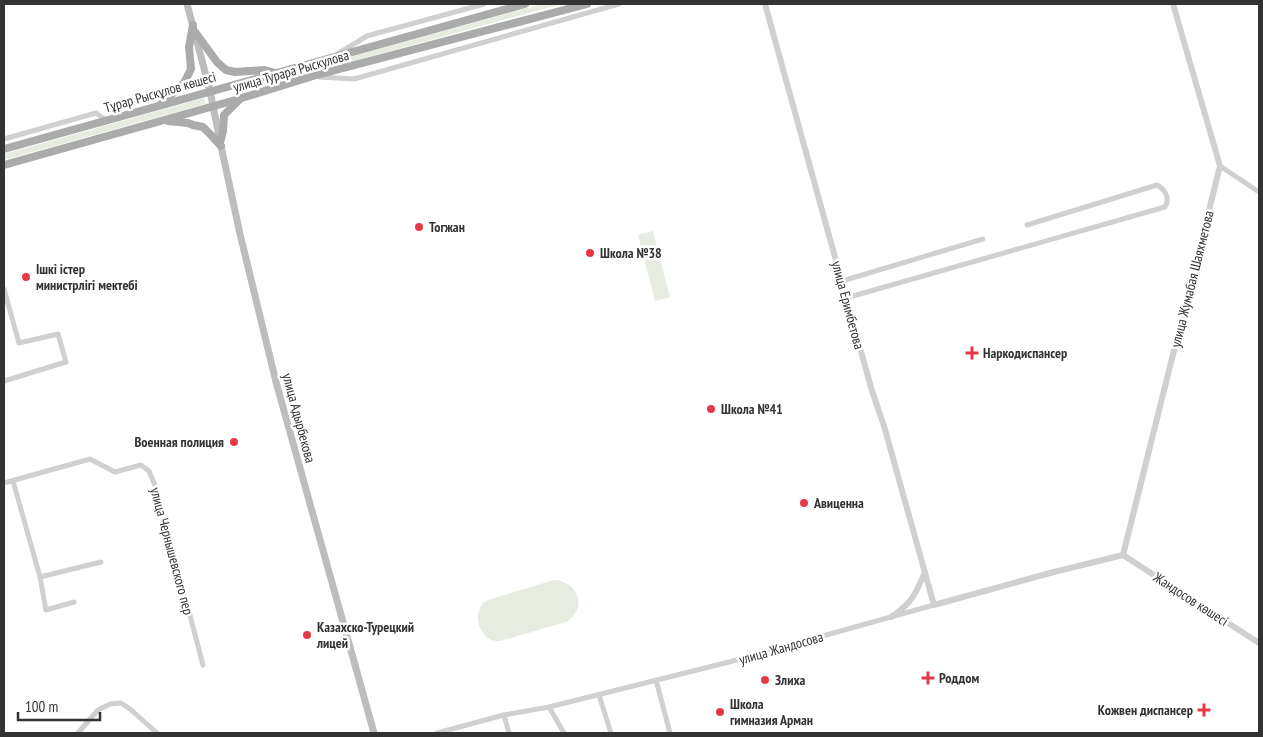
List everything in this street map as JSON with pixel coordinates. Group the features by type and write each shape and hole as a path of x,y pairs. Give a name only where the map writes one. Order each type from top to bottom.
{"main road":[{"name":"улица Адырбекова","path":"187,4 214,106 220,145 276,382 374,733"},
{"name":"Тұрар Рыскұлов көшесі","path":"4,149 525,4"},
{"name":"улица Турара Рыскулова","path":"4,165 313,76 586,4"},
{"path":"194,28 222,68 235,72 265,70 275,73"},
{"path":"160,105 184,83 191,69 190,47 194,28"},
{"path":"220,145 224,115 241,97"},
{"path":"161,121 188,123 203,127 220,145"}],"street":[{"path":"329,59 367,36 484,4"},
{"path":"313,76 354,78 619,4"},
{"name":"улица Еримбетова","path":"765,4 846,298 934,605"},
{"path":"1173,4 1220,166 1259,192"},
{"path":"4,139 96,114 106,120"},
{"name":"улица Жумабая Шаяхметова","path":"1123,555 1220,166"},
{"path":"846,298 1165,207 1168,199 1162,188 1157,185 1027,225"},
{"path":"842,281 983,239"},
{"path":"4,289 19,343 58,334 66,362 4,381"},
{"name":"улица Чернышевского пер","path":"13,480 90,459 114,472 141,465 149,471 157,490 203,665"},
{"path":"4,483 13,480 40,577 46,610 74,602"},
{"name":"улица Жандосова","path":"437,733 504,715 550,707 729,662 1050,573 1123,555"},
{"name":"Жандосов көшесі","path":"1123,555 1259,644"},
{"path":"40,577 101,562"},
{"path":"891,617 912,600 925,572"},
{"path":"656,680 670,733"},
{"path":"600,695 611,733"},
{"path":"78,733 98,710 110,704 121,703 130,708 157,733"},
{"path":"550,707 564,733"},
{"path":"504,715 509,733"}],"shaded area":[{"path":"542,4 561,4 236,94 234,89"},
{"path":"204,98 205,104 4,160 4,154"},
{"path":"653,231 670,297 655,301 638,235"},
{"path":"554,580 570,585 578,596 577,610 566,622 500,641 491,640 482,632 478,614 482,604 488,600"}],"place":[{"name":"Тогжан","path":"419,227"},
{"name":"Школа №38","path":"590,253"},
{"name":"Ішкі істер министрлігі мектебі","path":"26,277"},
{"name":"Наркодиспансер","path":"972,353"},
{"name":"Школа №41","path":"711,409"},
{"name":"Военная полиция","path":"234,442"},
{"name":"Авиценна","path":"804,503"},
{"name":"Казахско-Турецкий лицей","path":"307,635"},
{"name":"Роддом","path":"928,678"},
{"name":"Злиха","path":"765,680"},
{"name":"Кожвен диспансер","path":"1204,710"},
{"name":"Школа гимназия Арман","path":"720,712"}]}
